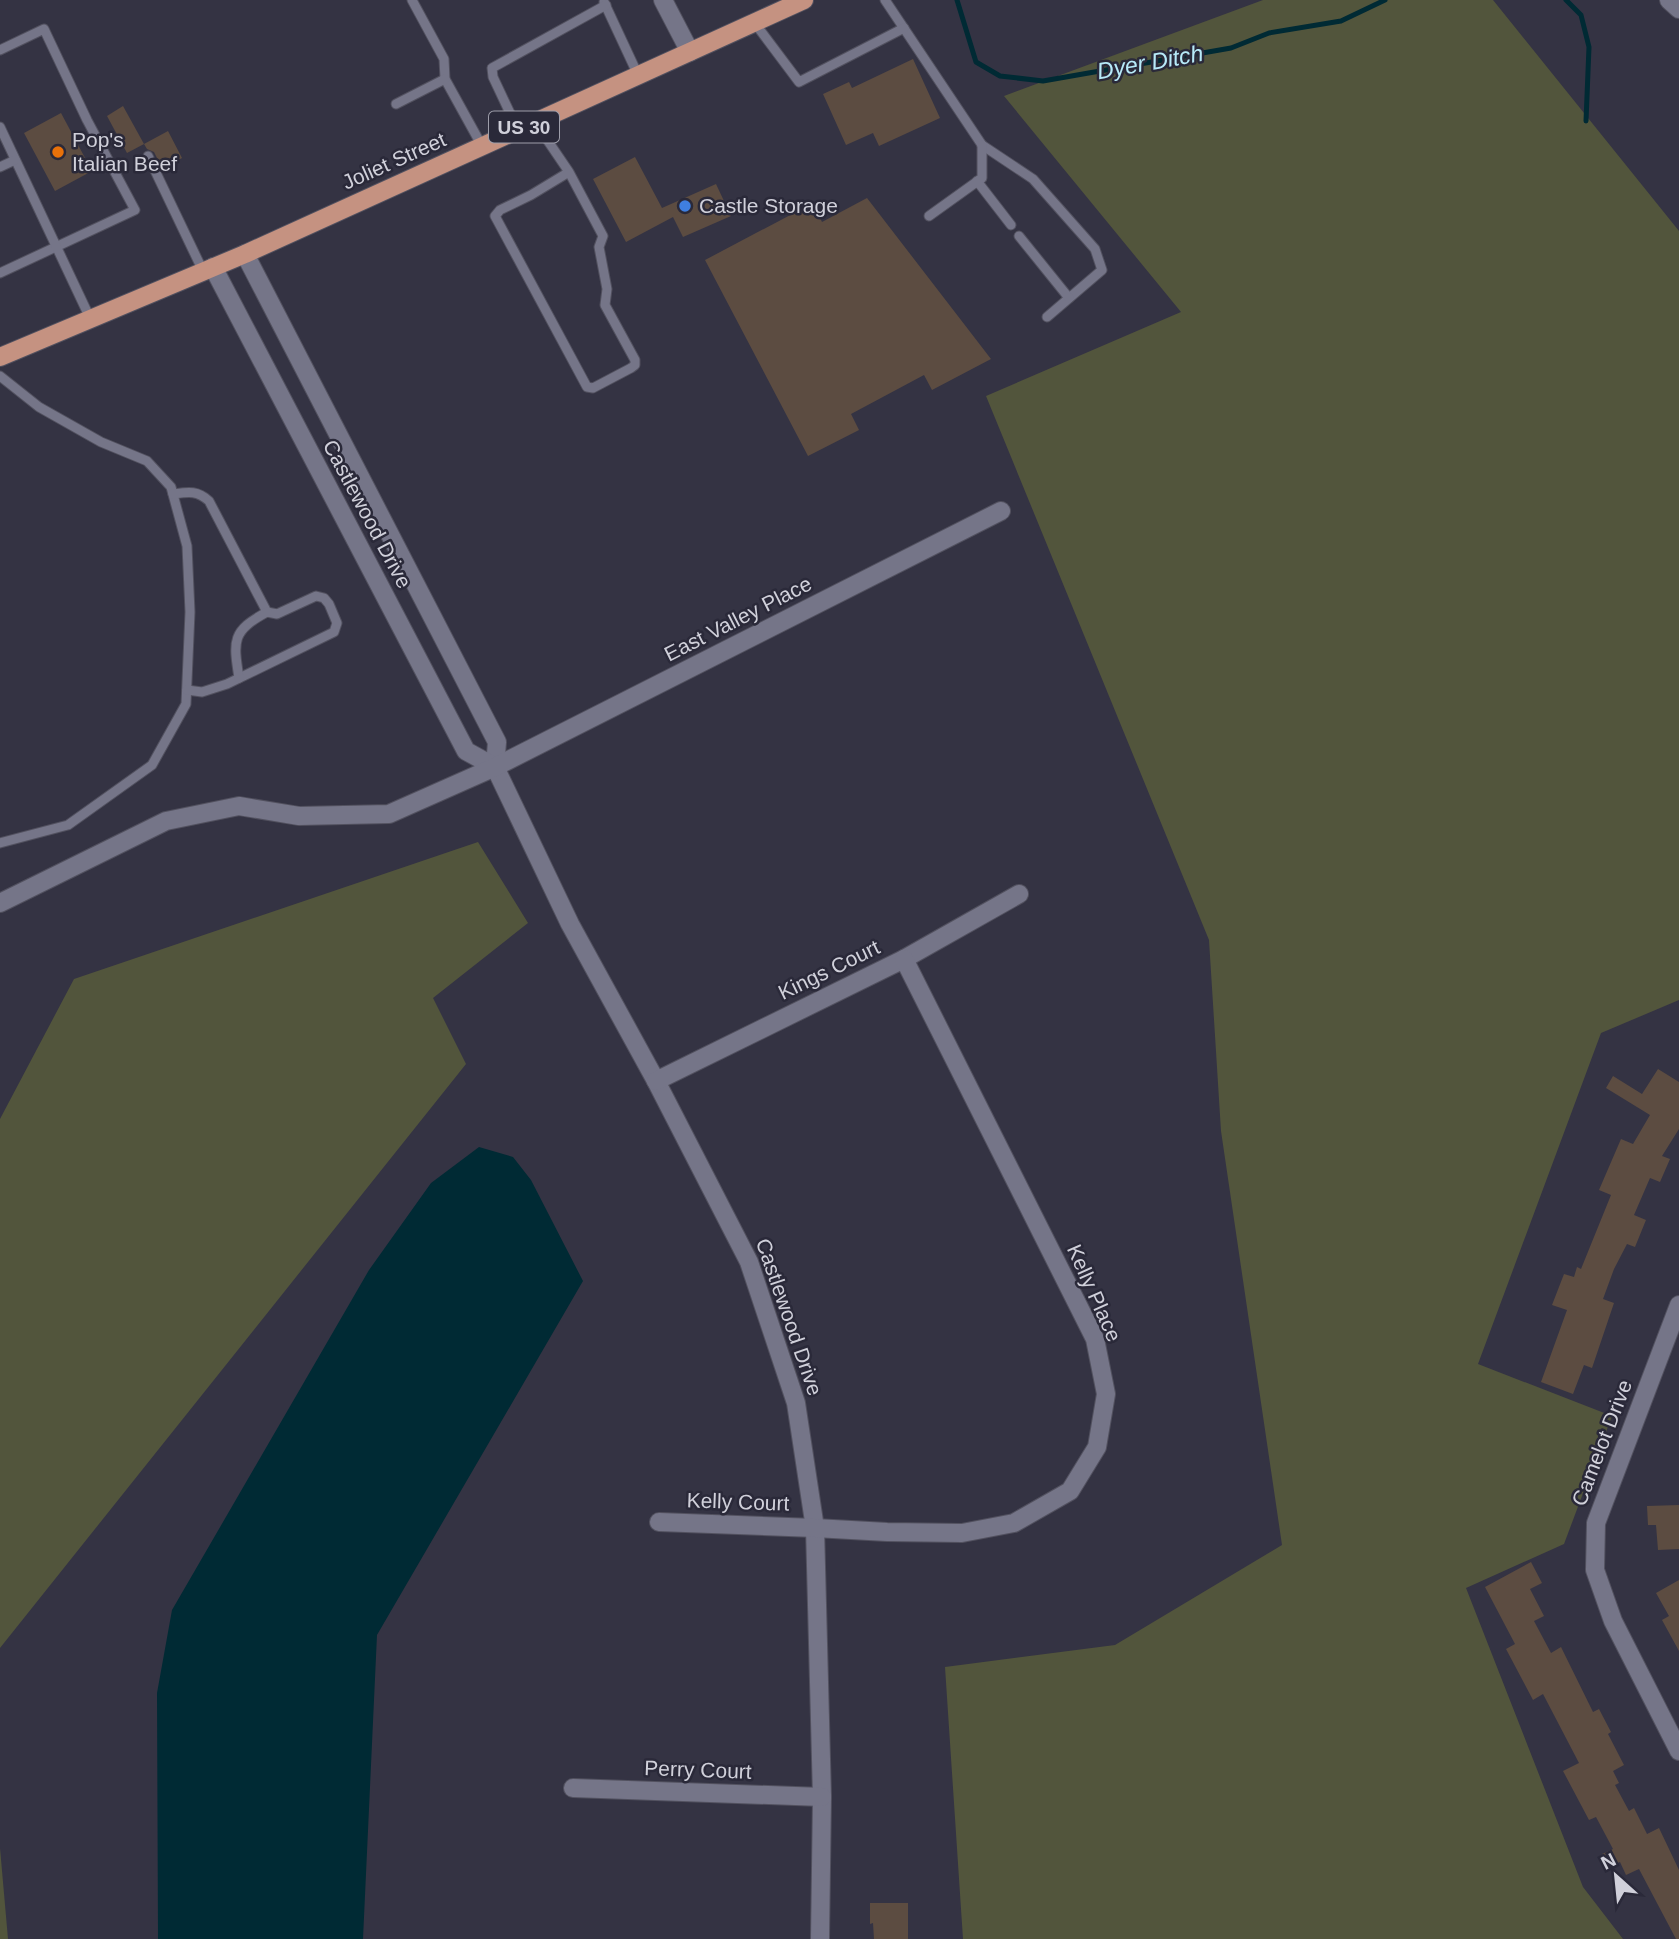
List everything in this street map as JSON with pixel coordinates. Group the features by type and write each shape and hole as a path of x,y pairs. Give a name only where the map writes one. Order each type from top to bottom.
{"main road":[{"name":"Joliet Street","path":"0,357 245,254 804,0"}],"street":[{"path":"663,0 690,52"},
{"path":"1669,0 1679,9"},
{"name":"Castlewood Drive","path":"245,254 497,742 495,768 569,924 656,1081 750,1262 796,1403 815,1528 822,1797 820,1939"},
{"name":"Castlewood Drive","path":"208,269 466,751 495,768"},
{"name":"East Valley Place","path":"0,903 166,821 239,806 299,816 389,814 495,768 1001,511"},
{"name":"Kings Court","path":"656,1081 904,958 1019,894"},
{"name":"Kelly Place","path":"815,1528 962,1533 1014,1523 1070,1492 1097,1447 1106,1394 1095,1339 904,958"},
{"name":"Camelot Drive","path":"1679,1305 1596,1523 1595,1570 1613,1621 1679,1751"},
{"name":"Kelly Court","path":"659,1522 815,1528"},
{"name":"Perry Court","path":"573,1788 822,1797"}],"lane":[{"path":"412,0 444,59 445,79 482,146"},
{"path":"885,0 982,145 1033,179 1095,249 1102,270 1047,317"},
{"path":"518,130 493,77 492,68 604,3 638,75"},
{"path":"754,22 799,82 904,28"},
{"path":"0,50 44,29 87,120 135,210 0,273"},
{"path":"396,104 445,79"},
{"path":"535,122 569,172 603,236 599,247 607,289 605,305 635,360 635,365 631,368 593,388 587,387 581,377 495,216 500,209 531,195 569,172"},
{"path":"0,127 90,318"},
{"path":"929,216 982,178 982,145"},
{"path":"148,156 208,269"},
{"path":"0,167 15,160"},
{"path":"977,181 1011,225"},
{"path":"1019,236 1069,298"},
{"path":"0,376 40,407 101,442 147,461 171,487 187,546 190,612 186,705 152,765 68,825 0,843"},
{"path":"173,494 190,491 201,494 209,501 267,612"},
{"path":"187,690 202,692 239,678 334,632 337,623 324,598 316,596 277,614 267,612 240,630 234,650 239,678"}],"green space":[{"path":"1263,0 1493,0 1679,231 1679,1000 1601,1033 1478,1364 1612,1416 1564,1544 1466,1588 1583,1887 1623,1939 963,1939 945,1667 1115,1645 1282,1545 1221,1131 1209,940 986,396 1181,312 1004,96"},
{"path":"478,842 528,923 433,998 466,1064 0,1648 0,1119 74,979"},
{"path":"0,1848 8,1939 0,1939"}],"water":[{"path":"479,1147 513,1157 531,1180 583,1281 377,1635 363,1939 158,1939 157,1693 172,1610 369,1270 431,1183"}],"building":[{"path":"913,59 940,118 879,146 873,133 846,145 823,94 849,82 852,88"},
{"path":"123,106 144,144 127,153 107,116"},
{"name":"Pop's Italian Beef","path":"61,113 92,171 55,191 24,133"},
{"path":"168,131 182,158 162,168 154,152 144,144"},
{"path":"635,157 662,208 716,184 731,216 683,237 673,217 626,242 593,179"},
{"path":"867,198 991,359 932,390 924,375 851,414 859,430 808,456 705,260 813,203 822,222"},
{"path":"1658,1069 1679,1082 1679,1129 1662,1156 1670,1159 1660,1182 1650,1178 1634,1215 1646,1220 1635,1247 1627,1244 1614,1269 1603,1299 1614,1303 1592,1368 1584,1365 1573,1394 1541,1382 1567,1310 1552,1305 1564,1274 1574,1277 1577,1267 1581,1269 1611,1195 1599,1190 1621,1139 1633,1144 1650,1115 1606,1088 1613,1076 1642,1094"},
{"path":"1679,1505 1679,1549 1658,1550 1656,1525 1648,1525 1647,1506"},
{"path":"1531,1562 1542,1583 1530,1589 1544,1616 1534,1621 1551,1653 1561,1647 1593,1712 1599,1709 1611,1732 1608,1734 1624,1765 1613,1771 1619,1783 1615,1785 1629,1811 1634,1808 1647,1834 1659,1828 1679,1870 1679,1939 1676,1939 1639,1869 1626,1875 1620,1862 1609,1867 1602,1854 1613,1849 1596,1817 1589,1820 1563,1771 1579,1763 1543,1694 1533,1700 1506,1649 1515,1644 1485,1587"},
{"path":"1679,1580 1679,1651 1662,1620 1669,1616 1656,1593"},
{"path":"870,1903 908,1903 908,1939 874,1939 873,1923 870,1924"}],"waterway":[{"name":"Dyer Ditch","path":"957,0 976,62 1000,76 1043,81 1231,48 1269,33 1341,21 1385,0"},
{"name":"Dyer Ditch","path":"1566,0 1581,15 1589,47 1586,121"}],"place":[{"name":"Pop's Italian Beef","path":"58,152"},
{"name":"Castle Storage","path":"685,206"}]}
